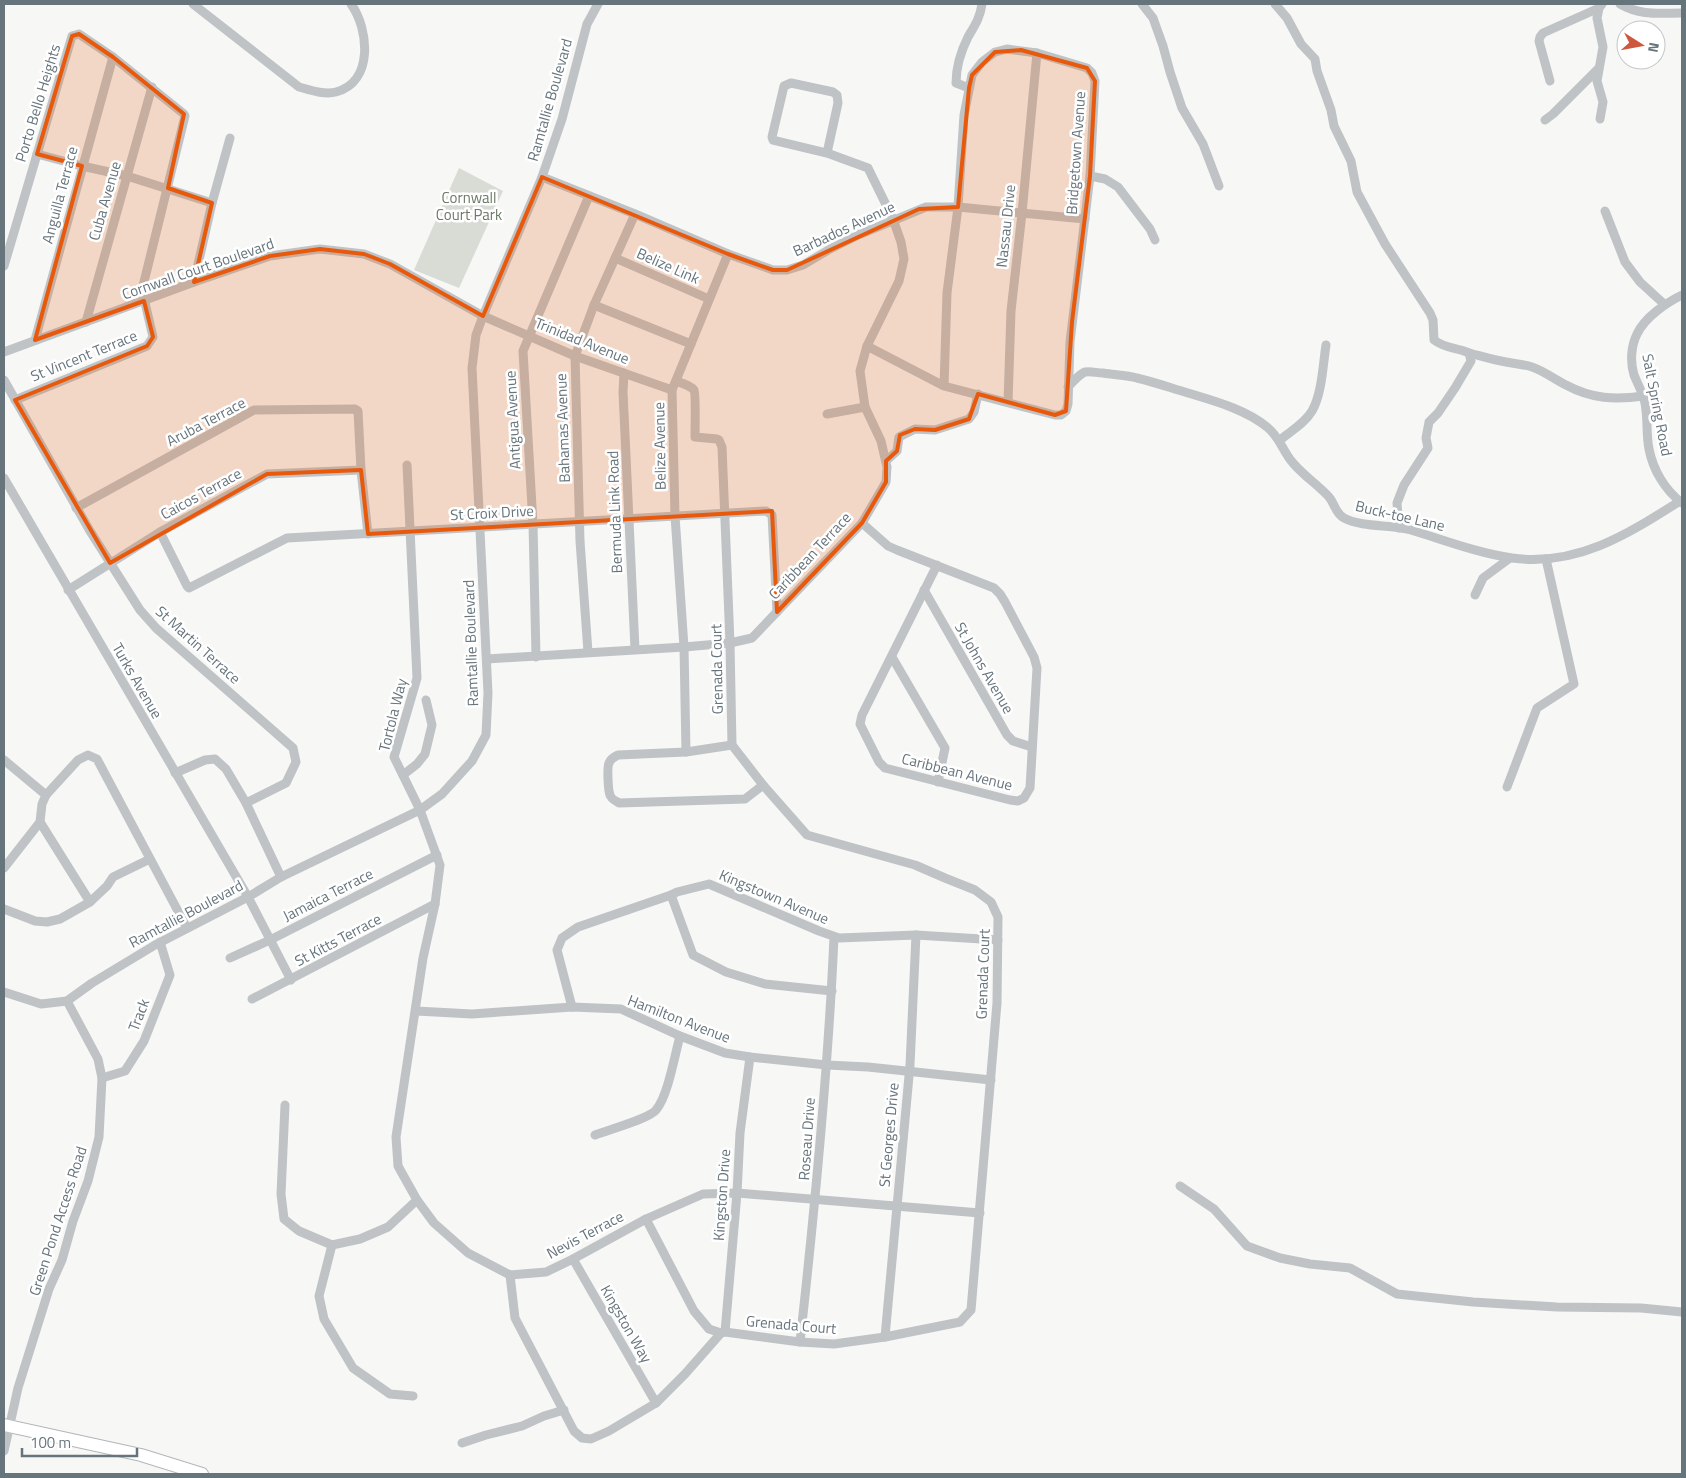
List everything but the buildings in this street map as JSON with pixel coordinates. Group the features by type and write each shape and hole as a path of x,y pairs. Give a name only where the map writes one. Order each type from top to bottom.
{"highway":[{"path":"7,1425 141,1455 202,1474"}],"street":[{"path":"194,4 298,87 316,92 335,92 348,87 358,76 364,60 366,43 363,27 352,4"},
{"name":"Ramtallie Boulevard","path":"4,992 41,1004 67,1001 92,983 160,942 248,898 281,877 420,810 442,794 472,761 486,735 488,693 472,368 476,335 482,316 542,177 562,119 587,24 598,4"},
{"path":"969,88 956,83 956,70 967,39 981,16 982,4"},
{"path":"1142,4 1153,18 1182,108 1203,144 1219,186"},
{"path":"1275,4 1287,18 1301,44 1315,59 1334,126 1351,161 1357,192 1385,244 1430,313 1433,320 1434,340 1443,346 1457,348 1468,353 1532,367 1572,388 1596,396 1615,399 1644,396"},
{"path":"1620,4 1632,11 1682,13"},
{"path":"1600,118 1603,102 1597,81 1603,47 1597,18 1601,6"},
{"path":"1550,81 1539,40 1540,36 1601,6"},
{"name":"Porto Bello Heights","path":"4,266 72,36 79,34 152,87 185,116 142,290 144,301"},
{"name":"Bridgetown Avenue","path":"944,386 947,293 958,207 964,115 972,74 982,62 995,52 1007,49 1037,53 1087,68 1092,73 1095,81 1090,176 1072,322 1068,404 1066,411 1062,415 1055,415 1008,402"},
{"name":"Nassau Drive","path":"1008,402 1011,311 1037,53"},
{"name":"Anguilla Terrace","path":"35,340 113,57"},
{"path":"1545,120 1599,68"},
{"name":"Caribbean Terrace","path":"487,659 684,647 730,643 752,638 862,523 886,482 887,468 880,441 865,407 860,371 867,346 902,273 904,259 901,242 893,219 868,168 827,153 773,140 772,137 784,86 787,84 799,84 833,92 837,95 838,103 827,153"},
{"name":"Cuba Avenue","path":"86,322 152,87"},
{"path":"194,282 212,203 230,138"},
{"path":"37,154 127,176 212,203"},
{"path":"1090,176 1105,179 1118,187 1150,229 1155,240"},
{"name":"Barbados Avenue","path":"542,177 728,254 773,270 787,270 803,265 830,249 893,219 926,207 958,207 1085,219"},
{"name":"Antigua Avenue","path":"536,657 533,524 522,351 589,196"},
{"path":"1605,211 1625,262 1640,282 1664,304"},
{"name":"Bahamas Avenue","path":"588,652 580,522 575,356 594,305 635,214"},
{"name":"Cornwall Court Boulevard","path":"4,352 270,256 320,249 364,254 390,264 482,316"},
{"name":"Belize Avenue","path":"686,752 684,647 675,516 672,390 728,254"},
{"name":"Belize Link","path":"615,258 709,299"},
{"name":"Salt Spring Road","path":"1681,502 1665,487 1655,469 1649,449 1644,396 1634,374 1631,352 1637,333 1650,318 1664,304 1682,294"},
{"name":"St Vincent Terrace","path":"15,400 147,346 152,341 153,333 144,301"},
{"path":"594,305 691,344"},
{"name":"Trinidad Avenue","path":"482,316 528,334 575,356 672,390"},
{"path":"1280,440 1300,424 1312,410 1316,401 1326,345"},
{"path":"867,346 944,386 1008,402"},
{"path":"1398,528 1397,503 1404,485 1428,448 1426,438 1429,422 1438,413 1471,361 1468,353"},
{"name":"Buck-toe Lane","path":"1068,387 1085,372 1137,378 1216,402 1267,427 1280,440 1287,456 1330,499 1342,517 1356,522 1398,528 1510,558 1546,559 1574,554 1606,544 1681,502"},
{"name":"Bermuda Link Road","path":"624,373 623,392 635,649"},
{"name":"St Martin Terrace","path":"4,380 76,508 140,610 156,628 293,748 296,762 286,782 246,803"},
{"name":"Grenada Court","path":"646,1219 694,1311 709,1329 800,1342 834,1344 885,1337 960,1322 971,1310 997,1003 998,917 991,902 975,890 915,865 807,835 763,785 732,745 722,447 717,439 698,439 695,437 695,394 691,388 676,381"},
{"path":"886,462 897,451 899,437 902,434 908,434 915,429 935,430 969,419 974,412 978,394"},
{"path":"826,414 865,407"},
{"name":"Aruba Terrace","path":"76,508 254,410 357,409 368,534"},
{"name":"Tortola Way","path":"407,465 417,678 394,757 420,810"},
{"name":"Caicos Terrace","path":"68,590 160,532 267,474 361,470"},
{"name":"Turks Avenue","path":"4,478 248,898 291,980"},
{"name":"St Croix Drive","path":"160,532 189,588 287,538 766,511 772,515 777,612"},
{"name":"Caribbean Avenue","path":"862,523 888,546 937,565 994,588 1005,602 1034,657 1037,668 1030,788 1024,798 1018,801 885,768 879,762 860,724 862,715 937,565"},
{"path":"1474,595 1483,578 1510,558"},
{"path":"1507,787 1537,708 1574,684 1546,559"},
{"name":"St Johns Avenue","path":"924,590 1007,735 1013,741 1032,747"},
{"path":"892,657 944,748 938,782"},
{"path":"403,775 417,764 425,754 432,725 426,700"},
{"path":"732,745 686,752 618,755 613,757 608,768 610,796 619,803 745,799 763,785"},
{"path":"4,868 40,822 42,804 46,794 78,760 88,755 97,759 187,928"},
{"path":"176,773 205,760 215,759 226,769 246,803 281,877"},
{"path":"4,760 46,794"},
{"path":"420,810 440,865 435,904 423,958 396,1137 398,1166 417,1200 434,1223 468,1253 510,1275 515,1318 574,1431 582,1438 591,1439 609,1431 656,1403 723,1332"},
{"path":"40,822 90,902"},
{"name":"Jamaica Terrace","path":"230,958 270,940 437,855"},
{"path":"4,909 35,922 47,922 71,914 90,902 107,886 113,877 150,859"},
{"name":"Kingstown Avenue","path":"572,1007 557,950 562,938 578,928 677,892 709,884 834,937 916,935 998,940"},
{"path":"671,895 693,955 726,972 765,984 832,991"},
{"name":"St Kitts Terrace","path":"252,999 435,904"},
{"name":"St Georges Drive","path":"885,1337 909,1072 916,935"},
{"name":"Roseau Drive","path":"800,1342 816,1199 827,1065 834,937"},
{"name":"Track","path":"102,1078 125,1071 144,1040 170,975 160,942"},
{"name":"Green Pond Access Road","path":"4,1451 7,1425 30,1348 88,1181 99,1137 102,1078 98,1059 67,1001"},
{"name":"Hamilton Avenue","path":"416,1011 472,1014 572,1007 621,1009 680,1036 725,1053 827,1065 868,1067 990,1080"},
{"path":"595,1135 646,1116 656,1110 665,1092 680,1036"},
{"name":"Kingston Drive","path":"723,1332 737,1194 740,1133 750,1057"},
{"path":"285,1105 281,1194 284,1219 299,1231 332,1245 360,1239 388,1228 417,1200"},
{"path":"1180,1186 1214,1209 1247,1246 1280,1258 1310,1264 1350,1268 1397,1294 1557,1308 1641,1308 1682,1312"},
{"name":"Nevis Terrace","path":"510,1275 546,1272 646,1219 703,1194 737,1194 816,1199 980,1213"},
{"path":"332,1245 319,1296 324,1319 353,1368 390,1394 412,1396"},
{"name":"Kingston Way","path":"573,1259 656,1403"},
{"path":"462,1443 522,1426 544,1416 564,1410"}],"highlighted area":[{"path":"79,34 113,57 184,114 168,188 212,203 194,282 270,256 320,249 364,254 390,264 483,316 542,177 728,254 773,270 787,270 919,209 958,207 969,88 972,75 995,52 1021,50 1087,68 1095,81 1090,176 1072,322 1066,411 1055,415 978,394 969,419 935,430 915,429 900,435 897,451 886,461 886,482 862,523 777,612 772,511 368,534 361,470 267,474 110,563 15,400 147,346 153,337 144,301 35,340 82,166 37,154 72,36"}],"green space":[{"name":"Cornwall Court Park","path":"459,168 503,191 459,288 414,270"}]}
